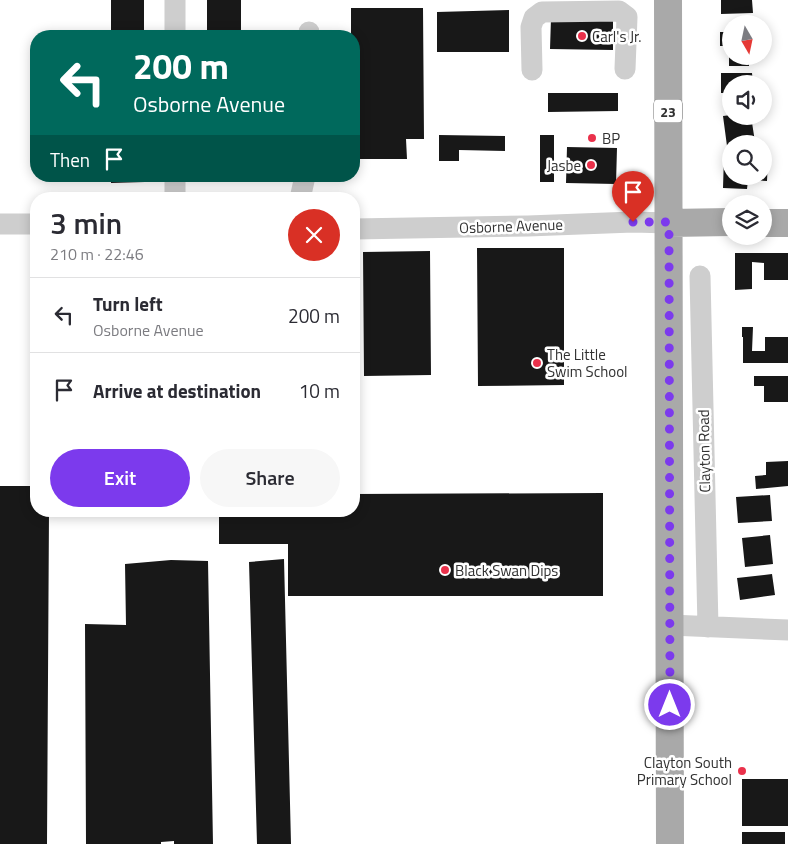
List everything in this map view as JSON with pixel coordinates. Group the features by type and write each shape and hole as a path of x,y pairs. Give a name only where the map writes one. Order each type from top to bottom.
{"main road":[{"name":"23","path":"668,0 670,844"},
{"path":"669,222 722,222"},
{"path":"772,222 788,223"}],"street":[{"path":"175,0 175,30"},
{"path":"532,70 532,28 534,18 542,12 619,11 626,17 625,69"},
{"name":"Osborne Avenue","path":"360,229 669,222"},
{"path":"0,224 30,224"},
{"name":"Clayton Road","path":"700,276 708,627"},
{"path":"670,626 788,630"}],"building":[{"path":"111,0 144,0 144,30 111,30"},
{"path":"207,0 241,0 241,30 207,30"},
{"path":"721,0 752,0 753,13 721,14"},
{"path":"351,8 423,8 424,139 406,139 407,159 360,159 360,30 351,30"},
{"path":"509,10 509,52 437,52 437,12"},
{"path":"551,18 613,19 613,50 550,49"},
{"path":"720,32 722,32 722,46 720,46"},
{"path":"729,65 749,65 749,66"},
{"path":"721,73 752,73 752,75 722,75 721,93"},
{"path":"548,93 618,93 618,111 548,112"},
{"path":"724,125 752,125 754,135 726,135"},
{"path":"439,135 505,136 505,151 459,150 459,161 439,161"},
{"path":"540,135 554,135 554,182 540,182"},
{"name":"Jasbe","path":"567,147 617,148 616,184 566,183"},
{"path":"111,182 145,182 111,183"},
{"path":"723,185 747,185 747,189 723,188"},
{"path":"477,248 564,248 564,385 478,386"},
{"path":"430,251 431,375 364,376 363,252"},
{"path":"735,253 788,253 788,280 764,280 764,263 752,262 752,289 735,290"},
{"path":"742,327 753,327 752,351 765,351 765,337 788,337 788,363 743,363"},
{"path":"754,376 788,376 788,402 764,402 764,386 754,386"},
{"path":"788,461 788,486 756,489 755,476 766,475 766,462"},
{"path":"0,486 30,486 30,517 49,517 47,844 0,844"},
{"name":"Black Swan Dips","path":"603,493 603,596 288,596 288,544 219,544 219,517 360,517 360,494"},
{"path":"770,495 772,521 738,523 736,497"},
{"path":"770,535 773,564 745,567 742,538"},
{"path":"284,559 291,844 257,844 249,562"},
{"path":"171,560 208,561 213,844 174,844 174,841 161,842 161,844 86,844 85,624 126,625 125,564"},
{"path":"772,574 775,595 740,600 737,578"},
{"path":"742,779 788,779 788,826 742,826"},
{"path":"742,832 785,832 785,844 742,844"}],"place":[{"name":"Carl's Jr.","path":"582,36"},
{"name":"BP","path":"592,138"},
{"name":"Jasbe","path":"591,165"},
{"name":"The Little Swim School","path":"537,363"},
{"name":"Black Swan Dips","path":"445,570"},
{"name":"Clayton South Primary School","path":"742,771"}],"route":[{"path":"633,222 669,222 670,705"}]}
